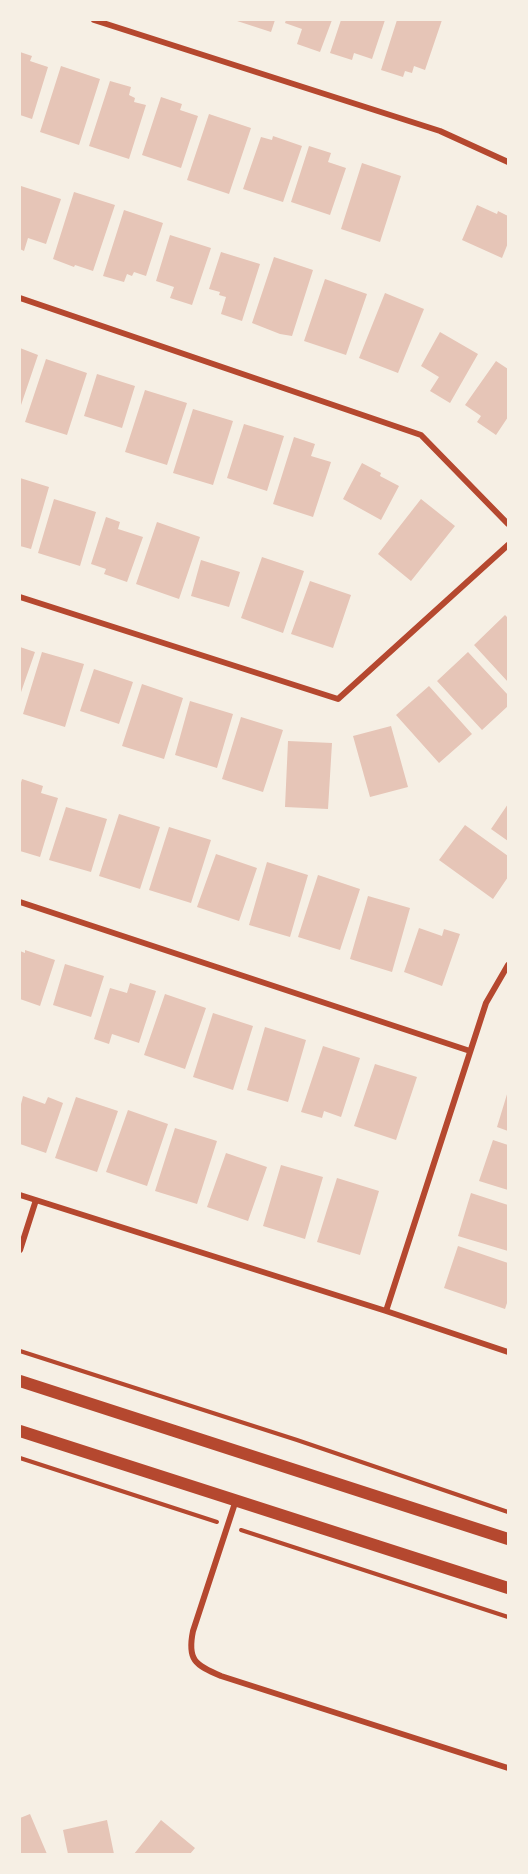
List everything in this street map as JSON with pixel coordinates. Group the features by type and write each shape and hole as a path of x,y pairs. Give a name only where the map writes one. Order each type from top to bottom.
{"main road":[{"path":"20,1381 508,1539"},
{"path":"20,1431 508,1588"}],"street":[{"path":"94,20 440,131 508,162"},
{"path":"20,297 421,435 508,524"},
{"path":"20,597 338,699 508,545"},
{"path":"20,902 470,1051"},
{"path":"386,1311 486,1003 508,965"},
{"path":"20,1195 508,1352"},
{"path":"20,1250 36,1200"},
{"path":"236,1500 193,1630 189,1648 194,1660 205,1669 220,1676 508,1768"}],"path":[{"path":"20,1351 297,1440 508,1512"},
{"path":"20,1458 508,1617"}],"building":[{"path":"234,20 275,20 271,32"},
{"path":"286,20 332,20 320,52 297,44 302,29 285,23"},
{"path":"341,20 385,20 372,59 354,53 352,60 330,53"},
{"path":"397,20 442,20 425,70 414,66 412,73 405,71 403,77 381,70"},
{"path":"20,52 32,56 30,61 48,67 32,119 20,115"},
{"path":"61,66 100,79 79,145 40,132"},
{"path":"110,81 131,87 129,95 135,98 134,102 146,105 129,159 89,146"},
{"path":"161,97 182,104 180,110 198,116 181,168 142,155"},
{"path":"209,114 251,128 229,194 187,180"},
{"path":"273,136 302,146 283,202 243,189 261,137 272,140"},
{"path":"309,146 331,153 328,162 346,168 330,215 291,202"},
{"path":"362,163 401,176 380,242 341,229"},
{"path":"21,186 61,199 46,244 28,238 24,251 20,249"},
{"path":"74,192 115,205 93,271 53,259"},
{"path":"477,205 508,216 508,243 502,258 462,240"},
{"path":"124,210 163,223 146,276 134,272 132,276 127,274 124,282 103,276"},
{"path":"170,235 211,248 192,305 170,298 174,287 156,281"},
{"path":"221,252 260,264 242,321 221,314 226,297 219,295 220,292 209,289"},
{"path":"274,257 313,270 292,336 280,334 252,323"},
{"path":"325,279 367,294 346,355 304,341"},
{"path":"385,293 424,309 398,373 359,358"},
{"path":"440,332 478,354 450,403 430,391 439,377 421,366"},
{"path":"20,348 38,355 20,408"},
{"path":"46,359 87,373 67,435 25,422"},
{"path":"496,361 508,369 508,417 496,435 477,422 481,416 465,405"},
{"path":"97,374 135,386 122,428 84,416"},
{"path":"145,390 187,403 167,465 125,452"},
{"path":"193,409 233,421 213,485 173,473"},
{"path":"244,424 284,436 267,491 227,478"},
{"path":"294,437 315,444 311,456 331,462 313,517 273,504"},
{"path":"362,463 399,486 381,520 343,499"},
{"path":"20,478 49,487 31,549 20,546"},
{"path":"54,499 96,512 80,566 38,553"},
{"path":"421,499 455,526 411,581 378,554"},
{"path":"106,517 120,522 118,529 143,537 127,582 104,574 106,569 91,564"},
{"path":"157,522 200,537 179,599 136,584"},
{"path":"262,557 304,571 283,633 241,618"},
{"path":"201,560 240,572 229,607 191,596"},
{"path":"310,581 351,595 333,648 291,634"},
{"path":"505,615 508,618 508,682 474,645"},
{"path":"20,647 35,652 20,695"},
{"path":"42,652 84,664 65,727 23,714"},
{"path":"468,652 508,695 508,706 482,730 437,681"},
{"path":"94,669 133,682 119,724 80,711"},
{"path":"142,684 183,698 164,759 122,746"},
{"path":"429,686 472,734 439,763 396,715"},
{"path":"190,701 233,714 217,768 175,755"},
{"path":"241,717 283,730 263,792 222,779"},
{"path":"391,726 408,787 370,797 353,736"},
{"path":"288,741 332,743 328,809 285,807"},
{"path":"22,779 43,786 41,793 58,798 40,857 20,851 20,786"},
{"path":"508,804 508,841 491,829"},
{"path":"66,807 107,819 91,872 49,860"},
{"path":"119,814 160,827 140,889 99,876"},
{"path":"465,825 508,856 508,877 493,899 439,860"},
{"path":"169,827 211,840 191,903 149,890"},
{"path":"216,854 257,868 239,921 197,907"},
{"path":"267,862 308,875 290,937 249,925"},
{"path":"318,875 360,889 340,950 298,937"},
{"path":"368,896 410,908 392,972 350,959"},
{"path":"419,928 442,936 444,929 460,934 442,986 404,972"},
{"path":"25,950 55,960 40,1006 20,999 20,951 25,953"},
{"path":"65,964 104,976 91,1017 53,1005"},
{"path":"130,983 156,991 139,1043 112,1034 109,1044 94,1039 110,988 127,993"},
{"path":"165,994 206,1008 185,1069 144,1055"},
{"path":"213,1013 253,1026 233,1090 193,1077"},
{"path":"265,1027 306,1040 288,1102 247,1090"},
{"path":"323,1046 360,1058 341,1117 324,1111 322,1118 301,1112"},
{"path":"375,1064 417,1077 396,1140 354,1126"},
{"path":"508,1091 508,1131 497,1127"},
{"path":"23,1096 45,1104 48,1097 63,1103 46,1153 20,1144 20,1108"},
{"path":"76,1097 118,1111 97,1172 55,1158"},
{"path":"128,1110 168,1124 147,1186 106,1172"},
{"path":"175,1128 217,1141 197,1204 155,1191"},
{"path":"493,1140 508,1145 508,1190 479,1181"},
{"path":"226,1153 267,1167 248,1221 207,1207"},
{"path":"281,1165 323,1177 305,1239 263,1226"},
{"path":"337,1178 379,1191 360,1255 317,1242"},
{"path":"471,1193 508,1205 508,1251 458,1236"},
{"path":"458,1246 508,1263 508,1300 505,1309 444,1288"},
{"path":"30,1814 47,1854 20,1854 20,1818"},
{"path":"107,1820 114,1854 68,1854 63,1830"},
{"path":"161,1820 195,1848 190,1854 134,1854"}]}
